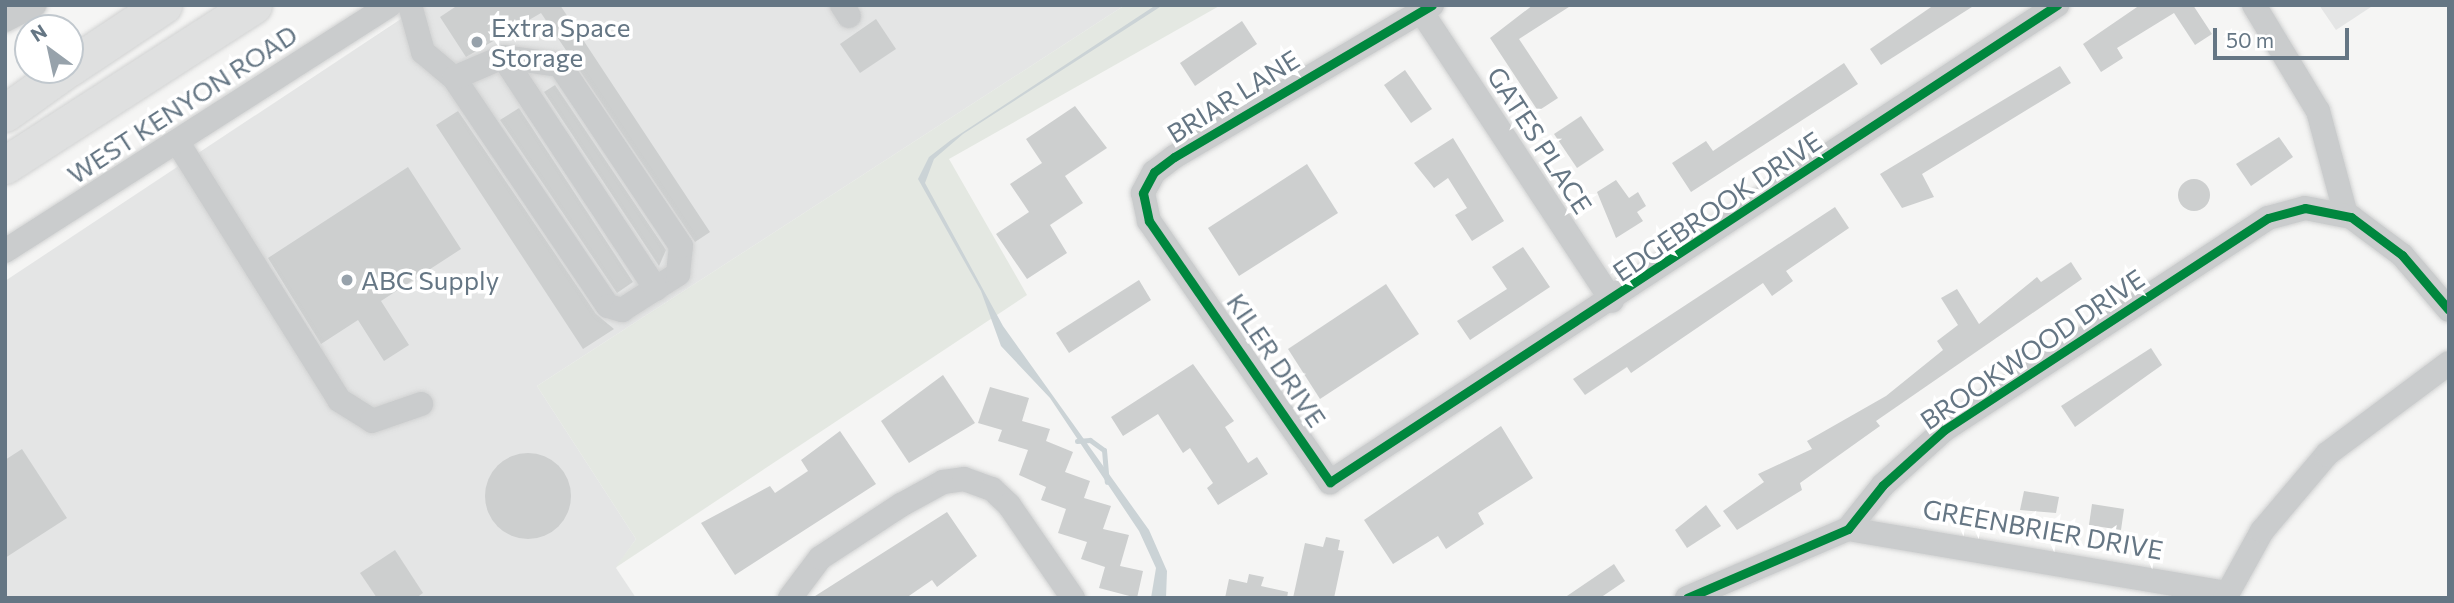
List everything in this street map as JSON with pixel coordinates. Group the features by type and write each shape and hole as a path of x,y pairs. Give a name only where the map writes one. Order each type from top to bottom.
{"highway":[{"path":"84,58 163,5"},
{"path":"5,165 57,134 253,5"},
{"path":"5,113 36,87"},
{"path":"5,181 57,134"}],"street":[{"path":"5,20 34,5"},
{"name":"WEST KENYON ROAD","path":"5,251 178,143 389,5"},
{"path":"410,5 423,52 454,78 608,306 622,310 678,274 681,246 560,65 503,57 454,78"},
{"name":"EDGEBROOK DRIVE","path":"1328,482 1612,301 2057,5"},
{"path":"2254,5 2318,111 2346,215 2402,254 2449,310"},
{"name":"GATES PLACE","path":"1427,8 1612,301"},
{"name":"BRIAR LANE","path":"1180,268 1143,202 1154,172 1269,96 1427,8"},
{"path":"503,57 656,289"},
{"path":"178,143 339,400 372,421 421,404"},
{"name":"BROOKWOOD DRIVE","path":"1687,598 1848,529 1883,485 1944,430 2241,234 2291,210 2346,215"},
{"name":"KILER DRIVE","path":"1180,268 1328,482"},
{"path":"2226,596 2262,531 2327,454 2449,363"},
{"path":"790,598 820,558 901,505 943,482 964,479 992,489 1009,505 1073,598"},
{"name":"GREENBRIER DRIVE","path":"1848,529 2226,596"}],"shaded area":[{"path":"422,5 1125,5 537,386 636,539 616,568 636,598 5,598 5,281"},
{"path":"1125,5 1221,5 949,159 1027,295 615,568 636,539 537,386"},
{"path":"1156,5 1163,5 963,134 934,159 925,183 1003,326 1149,530 1167,571 1166,598 1151,598 1156,568 1139,531 1050,398 1001,346 981,291 918,179 929,157 951,140"},
{"path":"2319,5 2374,5 2336,30"}],"building":[{"path":"458,5 560,5 710,232 695,242 541,13 466,57 440,17"},
{"path":"1533,5 1572,5 1519,39 1558,98 1538,111 1490,38"},
{"path":"1934,5 1975,5 1881,65 1870,49"},
{"path":"2140,5 2193,5 2212,34 2195,45 2174,13 2117,48 2123,58 2101,72 2083,44"},
{"path":"876,19 896,49 860,73 840,44"},
{"path":"1242,21 1257,44 1195,86 1180,63"},
{"path":"1844,63 1858,84 1691,192 1672,163 1706,141 1713,151"},
{"path":"2060,66 2071,83 1922,174 1934,197 1902,208 1880,174"},
{"path":"1405,70 1432,109 1411,123 1384,85"},
{"path":"555,85 666,250 659,266 544,92"},
{"path":"1075,106 1107,148 1065,176 1083,203 1050,225 1067,253 1027,279 996,234 1029,212 1010,184 1042,163 1026,139"},
{"path":"519,108 633,282 617,293 500,120"},
{"path":"458,111 596,314 614,329 583,349 436,125"},
{"path":"1581,116 1604,150 1577,168 1554,134"},
{"path":"2279,137 2293,157 2251,186 2236,164"},
{"path":"1453,138 1504,221 1472,241 1455,215 1467,208 1448,178 1434,188 1414,163"},
{"path":"1307,164 1338,213 1239,276 1208,228"},
{"name":"ABC Supply","path":"408,167 461,249 381,301 409,345 384,361 358,320 321,344 268,258"},
{"path":"2194,179 2205,184 2210,195 2205,206 2194,211 2183,206 2178,195 2183,184"},
{"path":"1616,180 1629,198 1638,192 1646,206 1637,212 1643,221 1616,238 1597,192"},
{"path":"1835,207 1849,228 1786,271 1793,281 1772,296 1763,283 1631,373 1627,367 1585,395 1573,379"},
{"path":"1523,247 1550,287 1470,340 1457,321 1507,289 1492,267"},
{"path":"2071,262 2082,279 1876,421 1880,426 1800,483 1802,490 1737,530 1723,511 1764,482 1758,474 1812,449 1807,441 1886,396 1943,350 1937,341 1958,325 1941,298 1957,289 1979,324 2037,277 2041,282"},
{"path":"1139,280 1151,300 1069,353 1056,333"},
{"path":"1386,284 1419,334 1320,399 1288,349"},
{"path":"2151,348 2162,365 2075,427 2061,406"},
{"path":"1193,364 1234,421 1225,427 1248,463 1257,457 1268,474 1218,505 1207,488 1213,483 1190,448 1183,453 1158,414 1123,436 1111,417"},
{"path":"943,375 975,423 909,463 881,421"},
{"path":"990,387 1029,398 1022,421 1050,429 1046,441 1073,452 1065,472 1090,481 1084,498 1111,506 1103,529 1129,535 1120,566 1143,571 1137,598 1099,588 1105,567 1081,559 1087,542 1058,533 1066,509 1041,500 1046,487 1019,475 1028,450 998,441 1002,430 978,423"},
{"path":"1501,426 1533,478 1478,513 1484,524 1446,549 1438,536 1393,564 1364,520"},
{"path":"840,431 876,484 735,575 701,523 770,486 775,493 808,471 801,460"},
{"path":"22,449 67,518 5,558 5,460"},
{"path":"528,453 552,460 564,472 571,496 564,520 552,532 528,539 504,532 492,520 485,496 492,472 504,460"},
{"path":"2024,491 2059,497 2056,513 2020,510"},
{"path":"2092,504 2124,509 2121,530 2089,525"},
{"path":"1706,505 1721,526 1687,548 1675,530"},
{"path":"947,512 977,556 937,587 932,580 906,598 812,598"},
{"path":"1326,537 1340,540 1338,550 1344,551 1334,598 1293,598 1305,543 1323,547"},
{"path":"395,550 423,593 416,598 377,598 360,573"},
{"path":"1614,564 1625,581 1600,598 1564,598"},
{"path":"1249,574 1264,577 1261,586 1288,592 1287,598 1225,598 1229,579 1247,583"}],"waterway":[{"path":"1077,441 1090,440 1104,450 1107,482"}],"cycle path":[{"path":"1432,5 1174,157 1154,172 1143,193 1149,221 1330,482 2057,5"},
{"path":"1687,598 1848,529 1883,485 1944,430 2268,218 2305,208 2351,217 2402,255 2449,310"}],"place":[{"name":"Extra Space Storage","path":"477,42"},
{"name":"ABC Supply","path":"347,280"}]}
